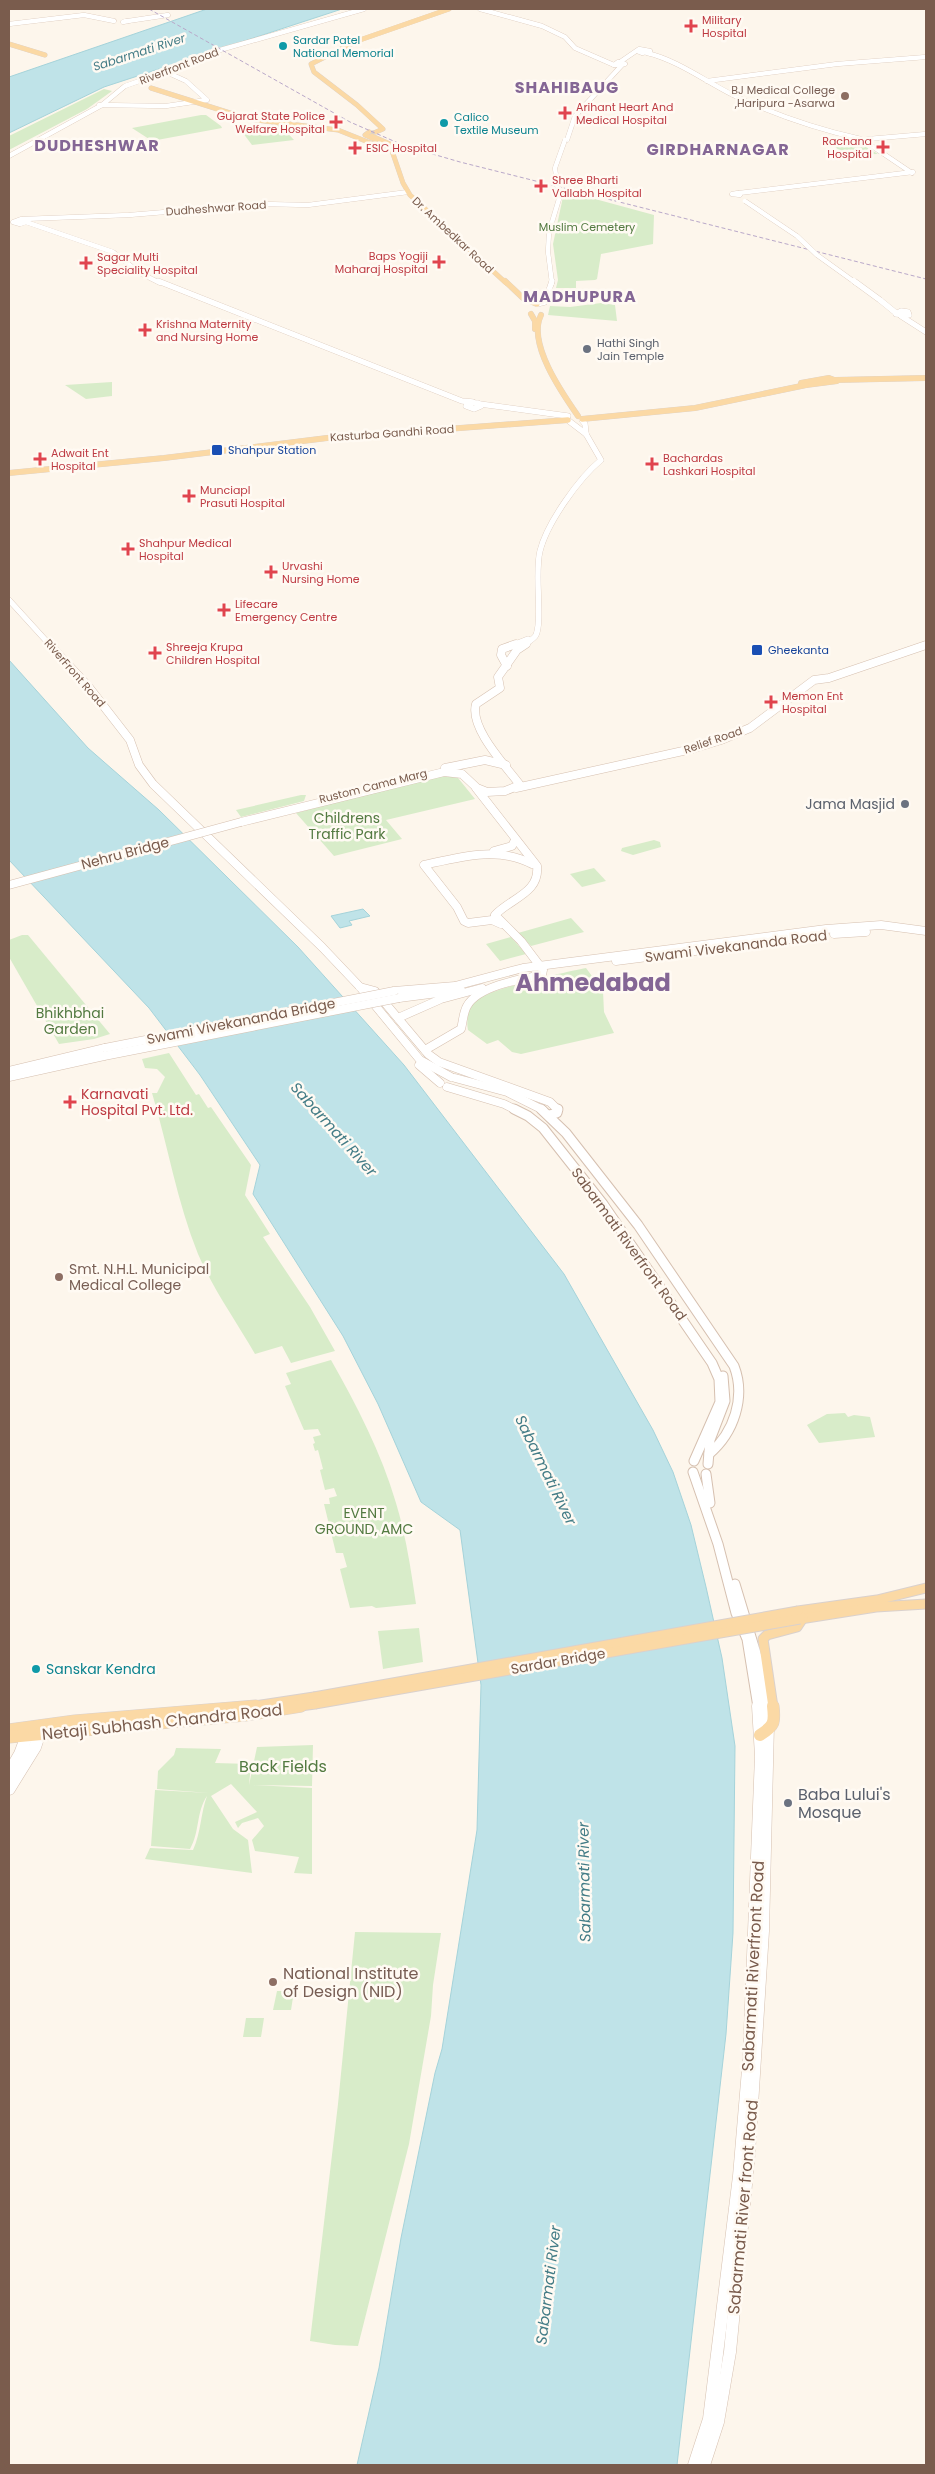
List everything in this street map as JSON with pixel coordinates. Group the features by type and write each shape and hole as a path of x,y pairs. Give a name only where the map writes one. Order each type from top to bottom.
{"main road":[{"path":"9,24 84,15 122,22 168,15 166,9"},
{"name":"Riverfront Road","path":"9,155 99,105 125,86 194,62 213,52 335,19 362,9"},
{"path":"152,88 257,121 338,130 387,147 390,144 369,135 383,130 312,72 308,68 308,64 355,41 447,9"},
{"path":"480,9 542,26 565,38 575,48 619,64"},
{"path":"485,9 555,29 569,37 578,47 619,64"},
{"path":"9,45 44,55"},
{"path":"566,139 575,116 619,64 636,51 643,49 646,52"},
{"path":"636,51 655,54 739,99 820,130 865,139 926,134"},
{"path":"530,785 520,782 492,748 482,733 474,711 476,704 500,688 498,677 521,647 535,637 538,627 536,572 540,550 563,503 576,489 586,472 601,460 586,434 568,418 536,347 535,321 530,314 529,307 545,302 552,284 549,234 561,199 557,168 569,129 566,126 587,97 591,96 619,64 635,54 646,52"},
{"path":"707,82 832,66 926,58"},
{"path":"99,105 143,107 207,100 186,81 164,72"},
{"path":"865,139 912,173 740,197 809,244 817,255 926,331"},
{"name":"Dr. Ambedkar Road","path":"387,147 408,193 529,307"},
{"name":"Dr. Ambedkar Road","path":"408,193 523,298 544,307"},
{"name":"Dudheshwar Road","path":"16,221 264,206 310,207 408,193"},
{"path":"16,221 113,252 140,273 170,286 394,376 462,401 568,418"},
{"path":"16,221 108,254 133,274 156,284 474,409 478,404"},
{"path":"549,234 554,284 550,298 538,321 539,347 565,398 585,424 586,434"},
{"path":"530,314 541,315"},
{"path":"581,418 695,408 804,385 835,381 926,380"},
{"name":"Kasturba Gandhi Road","path":"9,472 164,458 327,438 581,418"},
{"name":"RiverFront Road","path":"9,600 88,686 130,740 139,765 153,784 200,826 300,924 360,987"},
{"name":"RiverFront Road","path":"9,604 84,687 125,741 134,765 149,785 295,924 417,1062 443,1085"},
{"path":"507,666 501,655 502,649 510,644 535,637"},
{"path":"510,644 521,647"},
{"name":"Relief Road","path":"510,789 692,749 721,740 750,728 814,680 829,678 926,645"},
{"path":"501,655 514,655"},
{"path":"492,748 489,755 467,767 465,771 466,776 538,869 538,876 534,886 497,911 473,920 468,918 457,907 424,865 508,848 514,844 515,840"},
{"name":"Rustom Cama Marg","path":"241,821 388,780 478,761 492,760 506,765"},
{"name":"Rustom Cama Marg","path":"241,821 438,773 457,772 466,776"},
{"path":"486,803 496,794 520,786 520,782"},
{"path":"475,788 489,792 510,789"},
{"name":"Nehru Bridge","path":"9,883 241,821"},
{"path":"482,853 524,858 538,869"},
{"path":"457,907 464,921 468,923 492,920 506,926"},
{"path":"425,1050 461,1029 466,1007 477,995 490,989 542,975 540,966 495,915 497,911"},
{"path":"398,1018 441,1000 504,981 523,971 540,966 852,926 880,926 926,931"},
{"name":"Swami Vivekananda Road","path":"540,966 857,932 881,931 926,937"},
{"name":"Swami Vivekananda Bridge","path":"97,1054 396,995 449,993 523,971"},
{"path":"360,987 375,991 425,1050 439,1062 456,1070 550,1102 558,1108 558,1113 549,1116"},
{"path":"360,987 420,1060 454,1079 461,1078 533,1104 549,1116 602,1177 692,1301 736,1372 739,1390 736,1408 722,1442 708,1464 694,1467"},
{"path":"9,1072 97,1054"},
{"path":"9,1072 97,1054"},
{"path":"443,1085 455,1086 454,1079"},
{"name":"Sabarmati River front Road","path":"454,1079 470,1088 524,1108 549,1127 631,1235 712,1354 725,1380 724,1409 710,1441 707,1493 756,1652 764,1733 763,1931 749,2152 730,2352 718,2422 704,2465"},
{"name":"Sabarmati Riverfront Road","path":"443,1085 504,1104 528,1116 543,1128 603,1204 688,1325 712,1363 719,1379 720,1402 694,1467 718,1544 736,1613 747,1639 764,1733 755,1956 739,2176 709,2419 694,2465"},
{"path":"876,1603 926,1588"},
{"path":"764,1733 773,1727 775,1721 763,1639 767,1635 797,1627 800,1616 876,1603 921,1600 926,1594"},
{"path":"876,1603 921,1600"},
{"name":"Sardar Bridge","path":"314,1701 800,1616"},
{"name":"Netaji Subhash Chandra Road","path":"9,1737 35,1731 244,1711 314,1701"},
{"name":"Netaji Subhash Chandra Road","path":"9,1730 35,1731"},
{"path":"9,1773 35,1731"},
{"path":"9,1789 35,1747 35,1731"}],"green space":[{"path":"104,89 112,91 87,109 9,150 9,136"},
{"path":"206,115 222,128 157,140 149,139 132,128"},
{"path":"280,125 294,140 252,145 240,129"},
{"path":"858,142 878,154 845,155 834,146"},
{"name":"Muslim Cemetery","path":"562,190 654,215 653,244 601,254 597,279 576,281 576,288 556,288 558,280 553,244 564,192"},
{"path":"601,303 615,305 617,321 548,315 550,306 570,307"},
{"path":"112,382 112,396 86,399 65,385"},
{"name":"Childrens Traffic Park","path":"440,775 458,778 475,799 386,820 402,839 334,856 296,813"},
{"path":"306,795 304,801 241,817 236,810"},
{"path":"654,840 660,842 661,847 633,855 621,851 622,848"},
{"path":"594,868 606,881 582,887 570,874"},
{"path":"571,918 584,932 531,946 518,933"},
{"name":"Bhikhbhai Garden","path":"22,935 28,935 110,1034 94,1039 59,1044 9,957 9,940"},
{"path":"511,937 526,954 500,961 486,944"},
{"path":"586,968 603,991 604,1012 614,1033 521,1054 512,1052 498,1040 487,1044 468,1030 467,1019 469,1011 475,1001 482,996 528,982"},
{"path":"169,1053 196,1095 199,1094 208,1108 211,1107 251,1165 245,1195 270,1234 263,1237 310,1307 335,1351 291,1363 282,1346 255,1354 211,1280 198,1254 184,1214 152,1093 157,1093 165,1077 157,1069 145,1068 142,1059"},
{"name":"EVENT GROUND, AMC","path":"331,1360 368,1430 390,1484 400,1515 416,1604 376,1608 372,1606 350,1608 340,1569 347,1567 343,1553 336,1553 324,1504 330,1504 329,1498 337,1496 334,1488 325,1490 320,1470 323,1469 318,1450 315,1451 313,1444 315,1443 313,1437 321,1435 318,1429 304,1430 285,1386 291,1384 286,1373"},
{"path":"845,1413 848,1417 854,1415 870,1417 875,1437 819,1443 807,1425 827,1414"},
{"path":"419,1628 423,1662 383,1669 378,1631"},
{"name":"Back Fields","path":"313,1745 312,1786 253,1785 312,1788 312,1874 294,1873 299,1857 255,1851 252,1840 264,1826 258,1818 242,1823 238,1828 235,1822 257,1812 231,1784 211,1796 233,1829 248,1840 252,1873 145,1859 150,1848 193,1850 198,1836 207,1796 201,1809 190,1849 151,1846 155,1790 209,1793 157,1789 158,1771 174,1755 176,1748 221,1749 215,1763 251,1764 249,1785 257,1747"},
{"path":"355,1932 441,1933 433,1985 431,2016 409,2144 358,2346 310,2341 338,2104"},
{"path":"277,1991 294,1991 291,2010 273,2010"},
{"path":"246,2018 264,2018 261,2037 243,2037"}],"water":[{"name":"Sabarmati River","path":"207,9 342,9 104,87 9,133 9,77"},
{"name":"Sabarmati River","path":"9,660 88,748 159,810 298,947 404,1065 564,1274 653,1430 673,1472 691,1525 706,1587 722,1658 735,1746 733,1933 726,2034 677,2465 357,2465 379,2368 401,2238 435,2073 442,2049 477,1830 481,1685 460,1530 421,1502 378,1404 343,1336 253,1194 260,1165 200,1075 149,1008 9,860"},
{"path":"363,909 370,916 349,921 352,925 340,928 331,916"}],"tunnel":[{"path":"371,133 376,132"}],"railway":[{"path":"149,9 350,122 405,146 460,162 926,279"}],"place":[{"name":"Military Hospital","path":"691,26"},
{"name":"Sardar Patel National Memorial","path":"283,46"},
{"name":"BJ Medical College ,Haripura -Asarwa","path":"845,96"},
{"name":"Arihant Heart And Medical Hospital","path":"565,113"},
{"name":"Gujarat State Police Welfare Hospital","path":"336,122"},
{"name":"Calico Textile Museum","path":"444,123"},
{"name":"Rachana Hospital","path":"883,147"},
{"name":"ESIC Hospital","path":"355,148"},
{"name":"Shree Bharti Vallabh Hospital","path":"541,186"},
{"name":"Baps Yogiji Maharaj Hospital","path":"439,262"},
{"name":"Sagar Multi Speciality Hospital","path":"86,263"},
{"name":"Krishna Maternity and Nursing Home","path":"145,330"},
{"name":"Hathi Singh Jain Temple","path":"587,349"},
{"name":"Shahpur Station","path":"217,450"},
{"name":"Adwait Ent Hospital","path":"40,459"},
{"name":"Bachardas Lashkari Hospital","path":"652,464"},
{"name":"Munciapl Prasuti Hospital","path":"189,496"},
{"name":"Shahpur Medical Hospital","path":"128,549"},
{"name":"Urvashi Nursing Home","path":"271,572"},
{"name":"Lifecare Emergency Centre","path":"224,610"},
{"name":"Gheekanta","path":"757,650"},
{"name":"Shreeja Krupa Children Hospital","path":"155,653"},
{"name":"Memon Ent Hospital","path":"771,702"},
{"name":"Jama Masjid","path":"905,804"},
{"name":"Karnavati Hospital Pvt. Ltd.","path":"70,1102"},
{"name":"Smt. N.H.L. Municipal Medical College","path":"59,1277"},
{"name":"Sanskar Kendra","path":"36,1669"},
{"name":"Baba Lului's Mosque","path":"788,1803"},
{"name":"National Institute of Design (NID)","path":"273,1982"}],"district":[{"name":"SHAHIBAUG","path":"567,87"},
{"name":"DUDHESHWAR","path":"97,145"},
{"name":"GIRDHARNAGAR","path":"718,149"},
{"name":"MADHUPURA","path":"580,296"},
{"name":"Ahmedabad","path":"593,982"}]}
